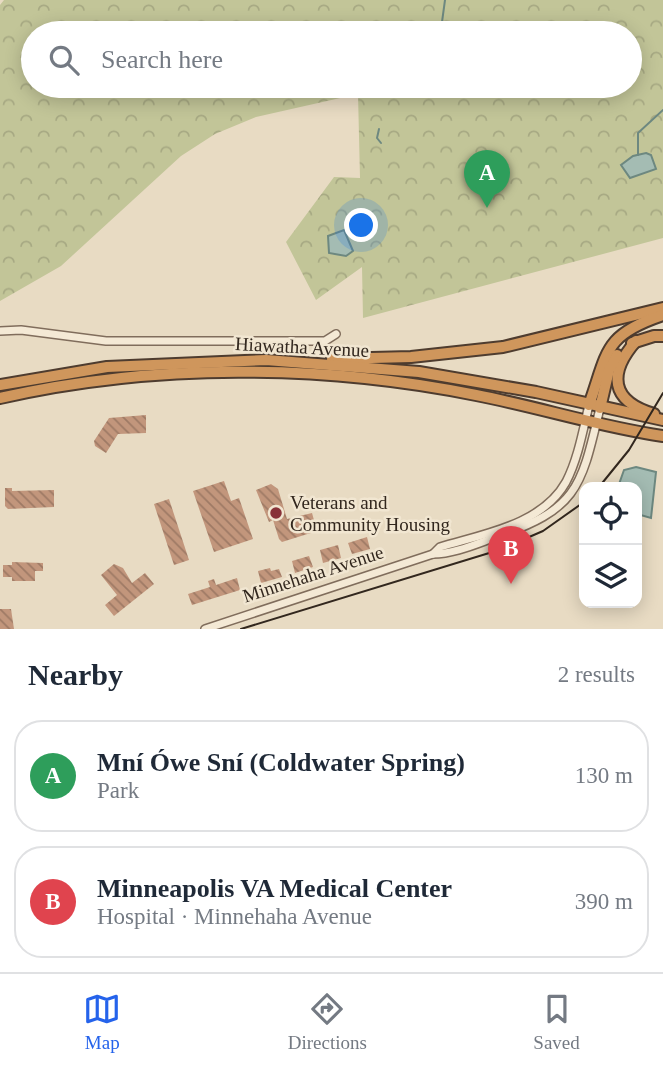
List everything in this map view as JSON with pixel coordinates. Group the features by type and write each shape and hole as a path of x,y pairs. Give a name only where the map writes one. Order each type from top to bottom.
{"highway":[{"path":"266,360 453,354 503,347 663,308"},
{"path":"594,407 607,350 621,334 663,314"},
{"path":"594,407 613,363 625,346 663,336"},
{"path":"636,341 621,360 617,371 619,390 632,405 663,418"},
{"name":"Hiawatha Avenue","path":"0,385 107,368 266,360 419,372 536,392 594,407"},
{"name":"Hiawatha Avenue","path":"0,398 145,377 292,374 384,380 474,394 591,421"},
{"path":"594,407 663,418"},
{"path":"591,421 663,436"}],"street":[{"path":"0,331 21,330 83,340 124,342 325,341 336,334"},
{"name":"Minnehaha Avenue","path":"205,629 433,554 444,554 532,524 557,510 568,499 583,472 594,407"},
{"name":"Minnehaha Avenue","path":"433,554 440,547 520,521 539,512 567,480 591,421"}],"green space":[{"path":"4,0 663,0 663,238 363,318 362,267 316,300 286,242 334,177 360,178 358,98 642,98 642,21 21,21 21,98 340,98 256,117 215,134 181,156 61,266 0,301 0,5"}],"shaded area":[{"path":"646,153 651,155 656,169 630,178 621,165 633,156"},
{"path":"344,230 353,251 346,256 329,253 328,236"},
{"path":"636,467 656,472 651,518 642,515 642,482 620,482 624,470"}],"building":[{"path":"146,415 146,433 118,434 106,453 95,446 94,441 109,418"},
{"path":"224,481 231,501 239,498 253,539 214,552 193,491"},
{"name":"Veterans and Community Housing","path":"271,484 278,489 287,519 312,513 317,531 282,542 279,539 273,520 269,522 256,490"},
{"path":"5,488 12,488 12,491 54,490 54,507 8,509 5,506"},
{"path":"169,499 189,560 174,565 154,504"},
{"path":"367,537 370,549 352,554 348,543"},
{"path":"338,545 341,558 323,563 320,550"},
{"path":"309,556 313,567 295,573 292,561"},
{"path":"12,562 43,563 43,571 35,571 35,581 12,581 12,577 3,577 3,565 12,565"},
{"path":"114,564 123,568 132,583 145,573 154,584 114,616 105,605 117,595 101,575"},
{"path":"270,568 271,571 279,569 282,577 261,583 258,571"},
{"path":"237,578 240,590 192,605 188,594 210,587 208,581 214,579 216,585"},
{"path":"0,609 11,609 14,629 0,629"}],"waterway":[{"path":"442,21 445,0"},
{"path":"638,155 638,133 663,110"},
{"path":"379,129 377,138 381,143"}],"tram line":[{"path":"603,482 629,450 663,393"},
{"path":"241,629 499,550 543,531 579,506"}],"place":[{"name":"Mní Ówe Sní (Coldwater Spring)","path":"487,208"},
{"name":"Veterans and Community Housing","path":"276,513"},
{"name":"Minneapolis VA Medical Center","path":"511,584"}]}
